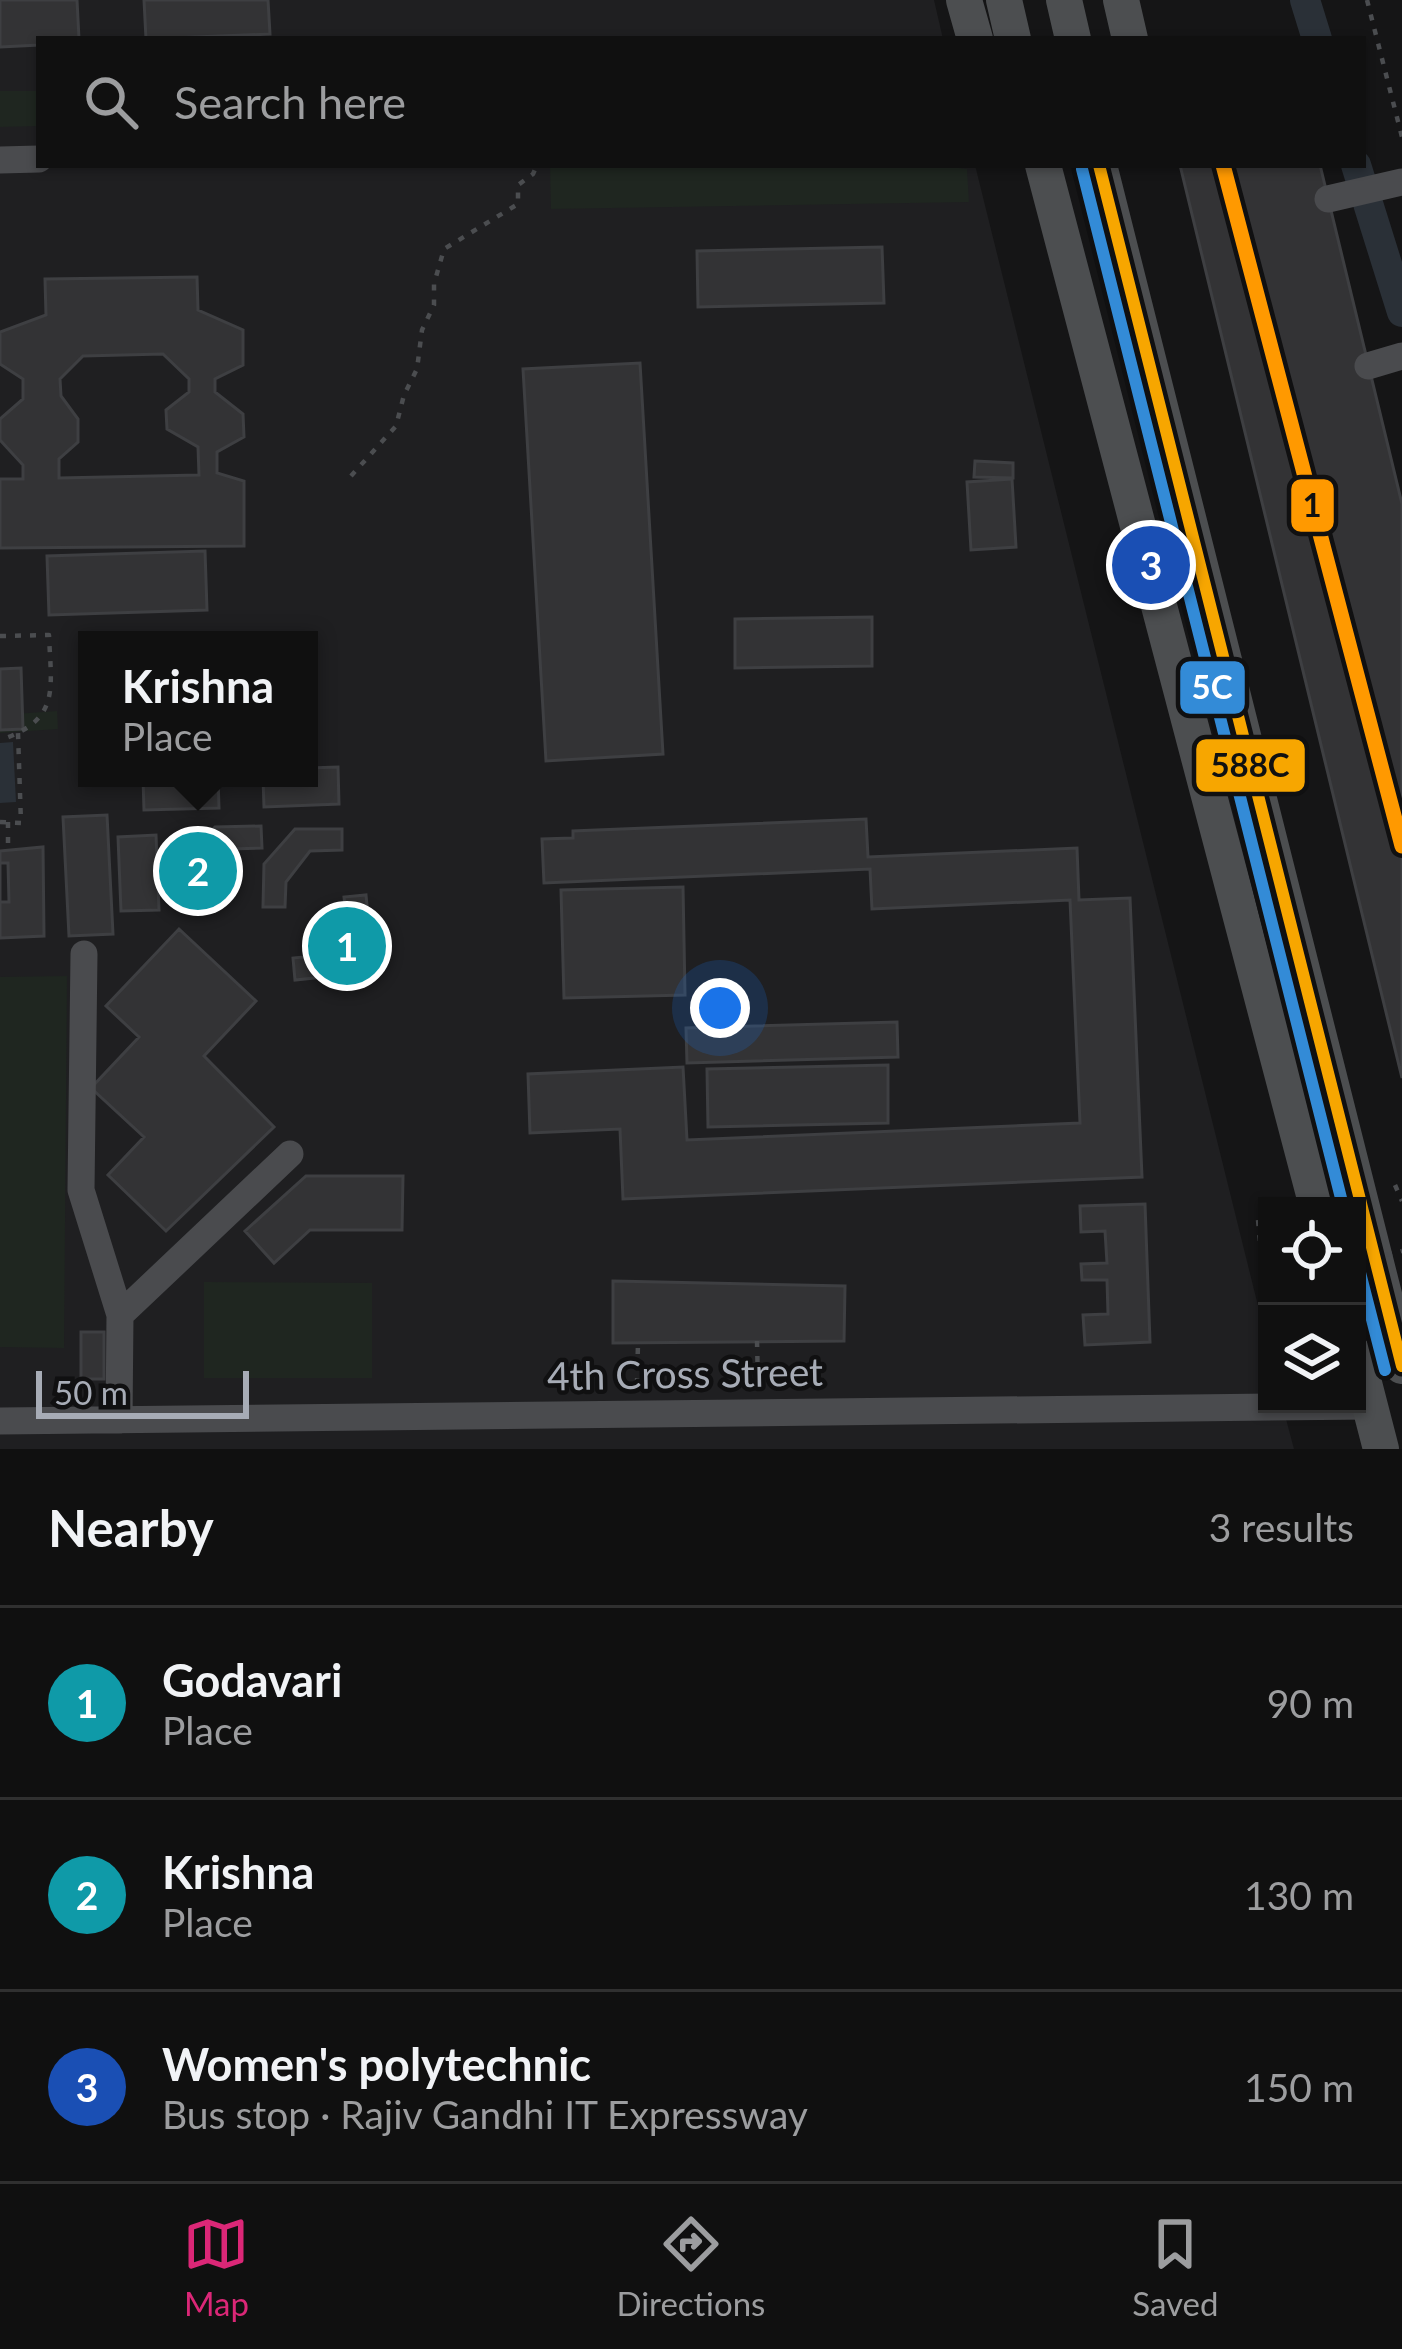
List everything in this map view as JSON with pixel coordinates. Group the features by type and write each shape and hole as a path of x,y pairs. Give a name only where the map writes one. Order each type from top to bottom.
{"main road":[{"path":"964,0 974,36"},
{"path":"1004,0 1012,36"},
{"path":"1064,0 1071,36"},
{"path":"1121,0 1129,36"},
{"path":"1026,168 1057,227"},
{"path":"1043,168 1315,1197"},
{"path":"1102,170 1402,1366"},
{"path":"1366,1391 1381,1449"}],"street":[{"path":"0,160 36,159"},
{"path":"1328,199 1402,182"},
{"path":"1368,365 1402,356"},
{"path":"84,954 81,1190 120,1315 118,1420"},
{"path":"120,1315 290,1154"},
{"name":"4th Cross Street","path":"4,1431 118,1420 1370,1406"},
{"path":"204,1449 205,1419"}],"path":[{"path":"1367,0 1402,136"},
{"path":"351,476 396,426 417,369 422,330 434,305 434,284 444,249 518,204 518,185 536,168"},
{"path":"0,636 49,634 51,702 34,725 0,740"},
{"path":"8,843 4,822 21,823 18,733"},
{"path":"1395,1185 1402,1201"},
{"path":"1366,1260 1402,1251"},
{"path":"757,1341 758,1413"},
{"path":"637,1414 638,1343"}],"shaded area":[{"path":"0,0 934,0 942,36 36,36 36,168 976,168 1258,1306 1258,1413 1284,1413 1294,1449 0,1449"},
{"path":"0,91 36,91 36,126 0,127"},
{"path":"550,168 960,168 967,169 969,202 551,209"},
{"path":"57,711 58,729 0,733 0,715"},
{"path":"13,742 16,802 0,803 0,743"},
{"path":"67,976 64,1348 0,1347 0,977"},
{"path":"204,1282 372,1283 372,1378 204,1378"}],"building":[{"path":"0,0 77,0 79,36 36,36 36,45 0,47"},
{"path":"144,0 268,0 270,34 146,36"},
{"path":"1181,168 1321,168 1402,504 1402,1078"},
{"path":"882,247 884,303 698,307 697,251"},
{"path":"197,277 198,310 243,330 243,365 215,379 215,392 243,414 244,437 217,452 217,473 244,481 244,546 0,548 0,479 23,479 23,465 0,440 0,419 23,399 23,379 0,364 0,332 46,315 45,279","holes":["163,354 189,379 189,392 166,410 167,429 198,447 199,475 59,478 59,459 78,442 78,419 61,396 60,379 83,356"]},
{"path":"640,363 663,754 546,761 523,369"},
{"path":"975,461 1013,463 1013,478 974,477"},
{"path":"1012,479 1016,547 971,550 967,482"},
{"path":"205,551 207,610 49,615 47,556"},
{"path":"872,617 872,666 735,668 735,619"},
{"path":"21,668 23,729 0,730 0,669"},
{"path":"338,767 339,804 264,807 263,787 318,787 318,768"},
{"path":"143,787 218,787 219,808 144,810"},
{"path":"107,815 113,934 69,936 63,817"},
{"path":"866,819 868,857 1077,848 1079,900 1130,898 1142,1177 623,1199 620,1129 530,1133 528,1074 683,1067 687,1140 1080,1123 1070,900 872,909 870,869 544,883 542,839 573,838 573,831"},
{"path":"261,826 262,848 230,849 205,880 205,905 183,905 183,862 215,827"},
{"path":"295,829 342,829 342,850 310,851 286,882 285,907 263,907 264,864"},
{"path":"156,835 159,910 121,911 118,837"},
{"path":"43,847 44,936 0,938 0,851"},
{"path":"0,863 8,863 9,902 0,902"},
{"path":"683,887 685,995 564,998 561,890"},
{"path":"366,895 370,937 342,975 295,980 293,958 324,955 347,921 344,897"},
{"path":"179,929 256,1001 204,1056 274,1127 166,1231 108,1175 144,1137 91,1088 139,1037 106,1006"},
{"path":"897,1022 898,1057 687,1063 686,1028"},
{"path":"888,1065 888,1123 708,1127 707,1069"},
{"path":"306,1176 403,1176 402,1230 310,1230 274,1263 245,1231"},
{"path":"1145,1204 1150,1342 1085,1345 1083,1315 1108,1314 1107,1280 1082,1280 1081,1264 1107,1263 1105,1231 1081,1232 1080,1206"},
{"path":"613,1281 845,1286 844,1341 613,1343"},
{"path":"81,1332 104,1332 104,1379 81,1379"}],"waterway":[{"path":"1305,0 1316,36"},
{"path":"1357,168 1402,312"}],"transit line":[{"name":"588C","path":"1100,168 1402,1366"},
{"name":"1","path":"1224,168 1402,846"},
{"name":"5C","path":"1082,169 1341,1197"},
{"name":"5C","path":"1366,1296 1385,1370"}],"place":[{"name":"Women's polytechnic","path":"1151,565"},
{"name":"Krishna","path":"198,871"},
{"name":"Godavari","path":"347,946"}]}
